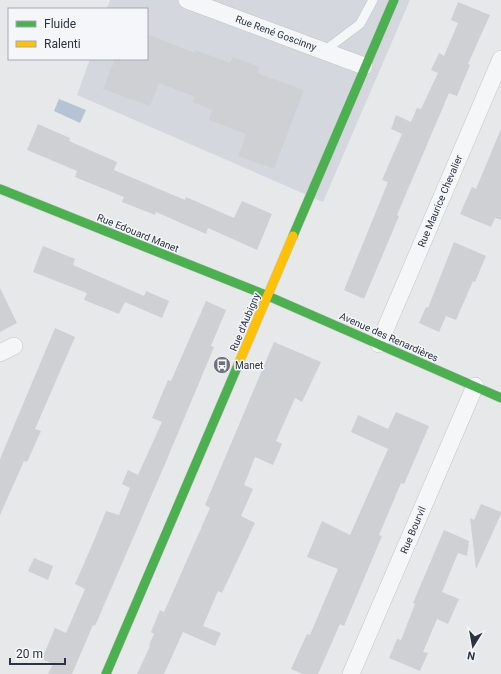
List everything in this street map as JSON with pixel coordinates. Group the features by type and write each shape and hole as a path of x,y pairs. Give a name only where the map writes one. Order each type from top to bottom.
{"main road":[{"name":"Rue d'Aubigny","path":"106,674 268,296 364,66 394,0"},
{"name":"Rue Edouard Manet","path":"0,189 268,296"},
{"name":"Avenue des Renardières","path":"268,296 501,398"}],"street":[{"name":"Rue René Goscinny","path":"187,0 364,66"},
{"name":"Rue Maurice Chevalier","path":"379,344 501,58"},
{"name":"Rue Bourvil","path":"351,674 475,386"}],"lane":[{"path":"324,51 360,24 374,0"}],"shaded area":[{"path":"110,0 410,0 323,202 77,95 90,60 148,60 148,8 107,8"}],"water":[{"path":"59,99 86,110 80,123 54,111"}],"building":[{"path":"458,2 490,15 468,64 470,65 457,96 449,93 397,215 399,216 364,299 344,290 388,182 382,180 402,134 391,129 396,115 411,122 417,108 421,109 438,73 431,70 439,53 444,56 458,23 451,20"},
{"path":"148,34 195,53 195,50 230,63 233,57 259,67 257,73 304,90 274,169 238,156 246,134 209,120 212,110 193,102 195,97 159,83 150,106 103,89 115,60 148,60"},
{"path":"38,124 70,138 69,141 117,162 114,170 185,200 186,197 234,218 242,201 272,214 257,250 208,228 206,234 156,212 155,215 122,202 124,197 75,177 77,171 27,150"},
{"path":"501,129 501,220 495,218 491,227 460,214 472,187 476,189"},
{"path":"454,242 486,256 456,320 446,316 439,332 419,323 426,307 428,308"},
{"path":"43,246 75,259 73,265 144,296 146,291 169,301 162,318 125,302 119,314 84,300 87,293 33,272"},
{"path":"0,288 17,323 0,332"},
{"path":"206,301 226,310 211,346 214,347 165,464 95,626 93,625 72,674 48,674 53,664 42,659 55,628 66,633 85,589 75,584 106,511 119,515 130,488 122,484 128,470 138,475 162,422 152,418 168,380 171,381"},
{"path":"55,328 75,337 35,429 41,431 27,462 24,461 0,515 0,459"},
{"path":"274,342 321,362 302,402 295,398 276,441 282,444 273,465 255,457 244,485 253,489 241,516 255,523 222,593 218,591 203,626 221,633 215,646 183,632 164,674 137,674 150,646 149,645 154,634 151,632 160,610 164,612 210,508 205,505"},
{"path":"396,412 429,426 404,484 401,483 379,535 382,536 344,626 340,624 318,674 303,674 291,669 307,634 310,635 338,569 307,557 322,521 350,535 388,449 351,432 358,415 388,429"},
{"path":"481,504 501,512 501,514 476,569 470,518 474,520"},
{"path":"444,530 469,541 467,556 458,553 442,592 459,599 448,624 437,619 423,652 428,653 420,671 389,658 397,639 401,640 415,604 413,603"},
{"path":"34,558 53,566 48,580 28,571"}],"traffic: fast":[{"path":"293,236 394,0"},
{"path":"0,189 268,296 501,398"},
{"path":"106,674 238,365"}],"traffic: slow":[{"path":"238,365 293,236"}],"place":[{"name":"Manet","path":"222,365"}]}
